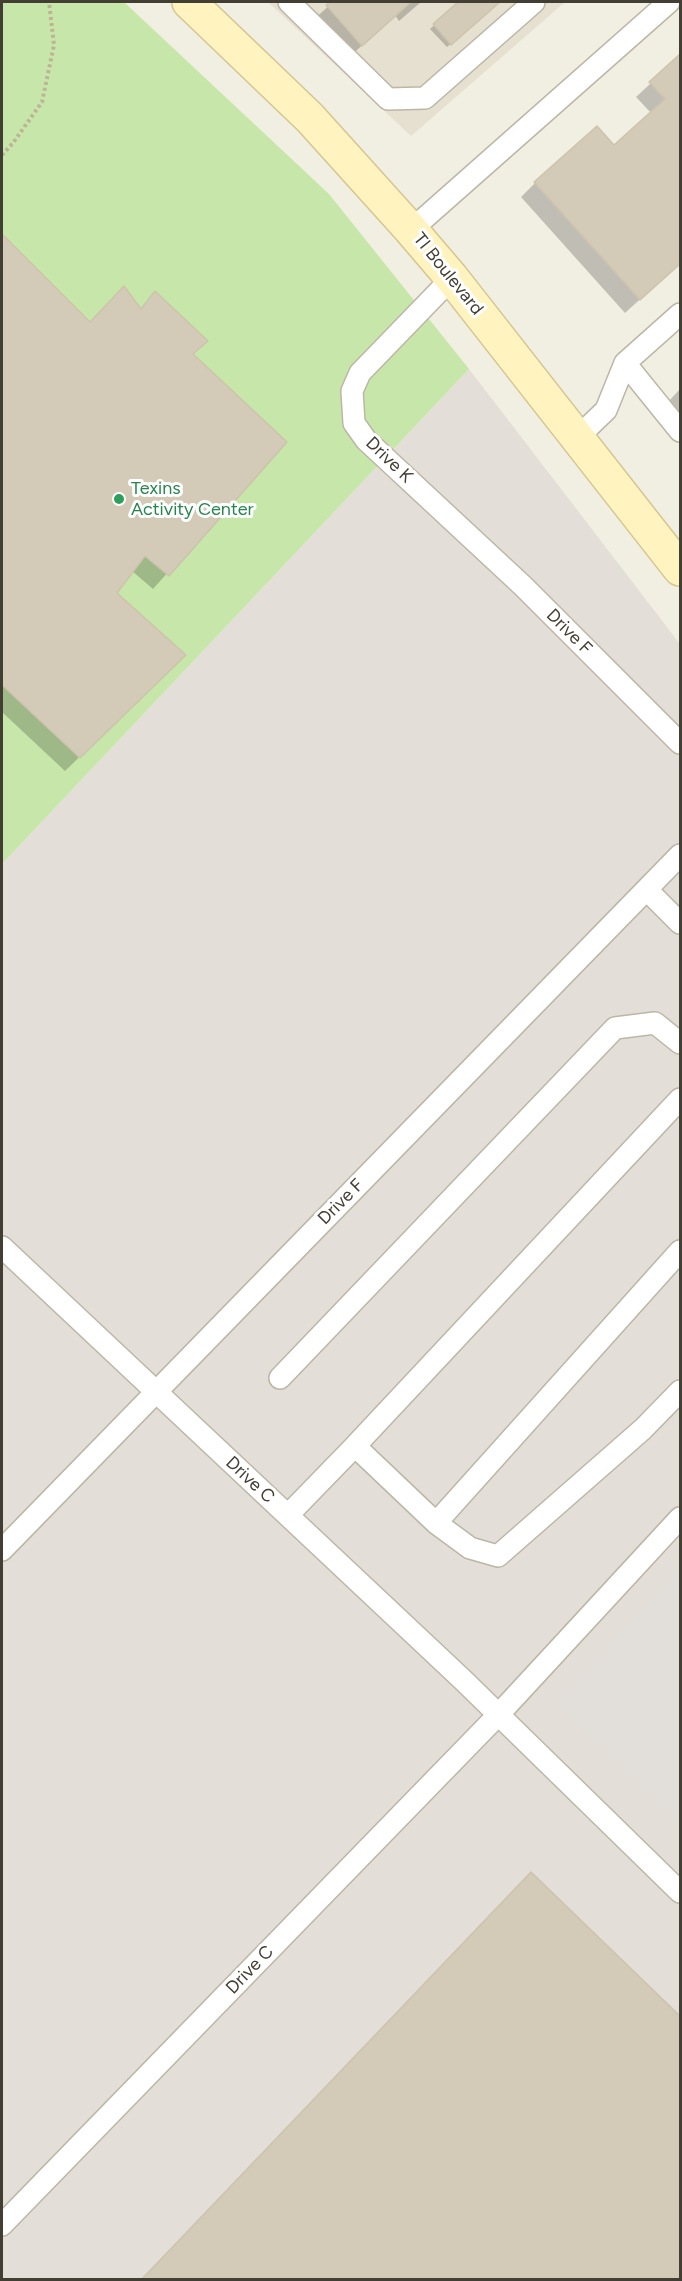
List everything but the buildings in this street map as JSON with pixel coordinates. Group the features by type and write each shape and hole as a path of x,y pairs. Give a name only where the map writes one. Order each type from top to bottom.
{"street":[{"name":"TI Boulevard","path":"189,2 310,118 411,230 452,278 681,569"}],"lane":[{"path":"288,2 388,99 425,98 534,2"},
{"path":"411,230 669,2"},
{"name":"Drive K","path":"452,278 360,373 352,391 354,423 366,440 456,523"},
{"path":"578,437 606,410 626,363 681,314"},
{"path":"626,363 681,430"},
{"name":"Drive F","path":"456,523 523,585 681,743"},
{"name":"Drive F","path":"2,1550 681,855"},
{"path":"647,890 681,923"},
{"path":"280,1378 615,1028 655,1023 681,1043"},
{"path":"288,1515 681,1099"},
{"name":"Drive C","path":"2,1247 499,1714 681,1892"},
{"path":"436,1523 681,1251"},
{"path":"355,1446 436,1523 470,1548 498,1556 643,1429 681,1391"},
{"name":"Drive C","path":"2,2225 499,1714 681,1518"}],"path":[{"path":"2,155 42,102 54,45 49,2"}],"shaded area":[{"path":"268,2 565,2 411,136"},
{"path":"469,369 680,644 680,2279 2,2279 2,864"},
{"path":"680,1569 680,1823 556,1702"}],"green space":[{"path":"2,2 124,2 329,194 469,369 2,864"}],"place":[{"name":"Texins Activity Center","path":"119,499"}]}
